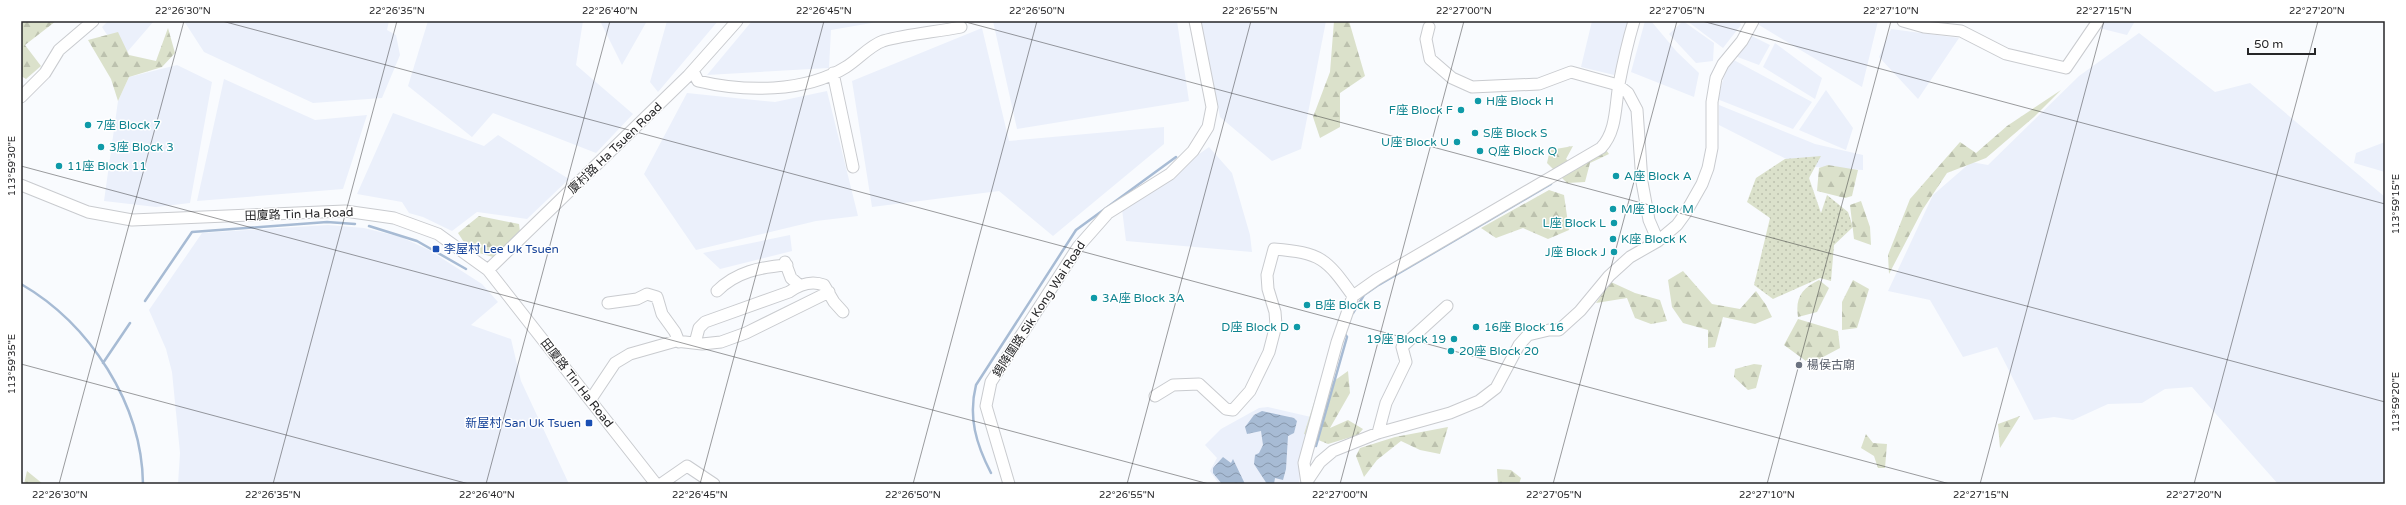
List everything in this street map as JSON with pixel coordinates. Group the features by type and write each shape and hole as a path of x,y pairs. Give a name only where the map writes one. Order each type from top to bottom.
{"street":[{"name":"廈村路 Ha Tsuen Road","path":"488,270 693,71 737,21"},
{"name":"錫降圍路 Sik Kong Wai Road","path":"1009,484 986,406 991,382 1078,247 1108,213 1170,174 1194,151 1208,127 1212,107 1195,21"},
{"path":"1308,482 1304,463 1337,342 1353,296 1377,278 1600,148 1606,142 1612,128 1618,85 1634,21"},
{"path":"1308,482 1320,462 1333,451 1378,432 1450,413 1479,401 1496,388 1519,345 1528,335 1549,330 1559,330 1580,311 1609,276 1630,257 1658,241 1676,225 1702,184 1712,148 1712,102 1716,78 1723,64 1742,41 1753,21"},
{"path":"1903,21 1924,27 1961,31 2006,54 2066,68 2098,21"},
{"path":"21,97 45,73 59,50 91,22"},
{"path":"1428,27 1426,39 1430,60 1452,78 1472,87 1540,84 1571,72 1618,85 1628,92 1637,110 1642,182 1649,220 1658,241"},
{"path":"693,71 698,81 716,86 749,88 792,85 817,80 834,73 846,67 870,48 883,41 961,28"},
{"path":"834,73 853,167"},
{"name":"田廈路 Tin Ha Road","path":"21,185 88,212 132,220 345,211 368,213 394,218 438,234 488,270 591,399 656,484"},
{"path":"1155,396 1173,385 1199,384 1226,409 1233,410 1250,391 1269,352 1276,325 1275,312 1268,289 1267,275 1274,249 1307,252 1322,259 1333,269 1353,296"},
{"path":"717,291 728,280 748,272 764,267 786,264 791,278 799,285"},
{"path":"695,343 699,328 705,322 789,292 799,285 818,283 824,285 834,302 843,312"},
{"path":"591,399 616,363 630,354 678,342 721,342 746,333 829,292"},
{"path":"608,303 636,299 647,294 657,297 662,314 675,332 678,342"},
{"path":"1378,432 1386,403 1406,362 1402,347 1447,306"},
{"path":"661,484 687,466 714,484"}],"shaded area":[{"path":"108,21 154,21 122,58 102,27"},
{"path":"184,21 389,21 387,30 396,35 400,55 382,98 313,103 204,52"},
{"path":"428,21 583,21 576,65 633,114 596,153 493,113 472,137 408,86"},
{"path":"600,21 647,21 622,65"},
{"path":"667,21 718,21 658,92 650,82"},
{"path":"752,21 883,21 831,30 829,68 707,75"},
{"path":"993,21 1177,21 1189,101 1017,129"},
{"path":"1201,21 1326,21 1301,149 1272,161 1220,117"},
{"path":"1592,21 1630,21 1614,75 1581,67"},
{"path":"1645,21 1651,21 1677,52 1699,73 1694,97 1631,72"},
{"path":"1683,21 1714,43 1713,61 1696,63 1669,34"},
{"path":"1687,21 1739,21 1741,25 1723,48"},
{"path":"1760,21 1878,21 1862,87 1759,25"},
{"path":"2102,21 2135,21 2127,35 2099,28"},
{"path":"982,28 1009,141 1164,127 1164,144 1053,236 999,191 872,207 852,81"},
{"path":"1891,29 1959,38 1918,99 1879,57"},
{"path":"2139,33 2215,92 2250,83 2385,197 2385,484 2278,484 2192,387 2165,389 2142,403 2108,404 2073,420 2054,417 2034,420 1997,347 1963,357 1930,300 1888,291 1933,195 1971,162 1988,165 2079,76"},
{"path":"1752,36 1770,45 1759,65 1735,56"},
{"path":"1775,43 1822,78 1815,99 1763,67"},
{"path":"1730,58 1812,102 1793,129 1717,99"},
{"path":"177,65 212,82 190,203 156,207 104,201 118,101 129,77"},
{"path":"224,79 315,120 367,115 343,189 197,201"},
{"path":"1826,90 1853,128 1846,150 1799,130"},
{"path":"827,91 858,216 816,221 696,250 644,174 687,93 775,102"},
{"path":"1719,105 1815,144 1863,155 1863,170 1800,166 1719,125"},
{"path":"393,113 484,146 498,135 569,179 527,219 477,212 452,231 423,217 409,213 402,202 357,194"},
{"path":"2385,142 2385,172 2354,163 2356,153"},
{"path":"1209,147 1232,173 1250,235 1252,252 1126,241 1122,209"},
{"path":"328,225 364,228 401,237 429,250 482,284 498,302 471,325 511,339 521,381 569,484 178,484 180,453 172,372 166,349 149,310 202,233"},
{"path":"790,235 792,251 720,269 703,253"},
{"path":"1268,407 1311,417 1301,464 1299,484 1219,484 1210,471 1217,458 1205,445 1221,429 1259,408"}],"green space":[{"path":"21,21 56,21 25,45 41,66 26,79 21,76"},
{"path":"1334,21 1349,21 1365,76 1340,93 1340,127 1320,138 1313,117 1330,72"},
{"path":"168,28 175,53 162,67 129,77 118,101 111,79 88,40 118,32 129,55 156,61"},
{"path":"2061,90 2034,117 1986,158 1947,173 1923,209 1889,274 1888,255 1910,199 1960,142 1976,153 2007,126"},
{"path":"1573,146 1566,159 1577,167 1606,150 1609,154 1590,163 1585,182 1567,183 1547,163 1550,150"},
{"path":"1821,156 1809,178 1821,213 1827,195 1848,212 1853,227 1834,245 1831,281 1820,278 1773,299 1754,285 1770,218 1747,202 1756,178 1785,159"},
{"path":"1828,165 1858,170 1852,196 1845,198 1817,191 1819,168"},
{"path":"1549,190 1564,195 1569,230 1548,239 1523,228 1496,238 1481,228"},
{"path":"1861,201 1870,227 1871,245 1854,239 1850,205"},
{"path":"479,216 519,224 520,232 493,257 469,250 458,233"},
{"path":"1683,271 1712,304 1740,309 1756,291 1772,317 1755,324 1723,317 1715,347 1708,348 1708,330 1683,323 1672,307 1668,280"},
{"path":"1819,280 1829,288 1817,312 1798,317 1797,310 1801,294 1808,286"},
{"path":"1853,280 1869,289 1857,328 1842,330 1842,302"},
{"path":"1611,282 1635,293 1660,300 1667,321 1651,324 1635,318 1627,298 1596,303"},
{"path":"1798,319 1838,331 1840,348 1810,364 1784,345"},
{"path":"1754,364 1762,365 1756,388 1748,390 1734,377 1735,369"},
{"path":"1348,371 1350,393 1330,428 1348,420 1363,429 1358,435 1328,444 1304,434 1317,393"},
{"path":"2020,416 2000,448 1998,424"},
{"path":"1448,427 1440,454 1420,450 1401,441 1377,460 1364,477 1356,456 1360,448 1395,437"},
{"path":"1866,434 1873,443 1887,444 1885,468 1878,468 1874,456 1861,448"},
{"path":"1497,469 1511,470 1521,478 1519,484 1498,484"},
{"path":"27,471 43,484 24,484"}],"water":[{"path":"1262,411 1294,418 1297,421 1294,433 1288,436 1286,469 1283,480 1275,478 1274,484 1267,484 1254,464 1255,455 1259,453 1263,445 1261,431 1247,434 1245,427 1254,415"},
{"path":"1223,457 1231,463 1233,459 1245,484 1222,484 1213,473 1213,468"}],"waterway":[{"path":"991,473 981,452 973,419 976,385 1076,230 1176,157"},
{"path":"1353,313 1364,295 1377,286 1551,184"},
{"path":"145,301 192,232 327,222 355,224"},
{"path":"369,226 417,241 466,269"},
{"path":"21,284 46,301 69,321 90,344 108,369 122,396 133,425 140,454 143,484"},
{"path":"103,363 130,323"},
{"path":"1316,446 1347,337 1345,334"}],"place":[{"name":"H座 Block H","path":"1478,101"},
{"name":"F座 Block F","path":"1461,110"},
{"name":"7座 Block 7","path":"88,125"},
{"name":"S座 Block S","path":"1475,133"},
{"name":"U座 Block U","path":"1457,142"},
{"name":"3座 Block 3","path":"101,147"},
{"name":"Q座 Block Q","path":"1480,151"},
{"name":"11座 Block 11","path":"59,166"},
{"name":"A座 Block A","path":"1616,176"},
{"name":"M座 Block M","path":"1613,209"},
{"name":"L座 Block L","path":"1614,223"},
{"name":"K座 Block K","path":"1613,239"},
{"name":"李屋村 Lee Uk Tsuen","path":"436,249"},
{"name":"J座 Block J","path":"1614,252"},
{"name":"3A座 Block 3A","path":"1094,298"},
{"name":"B座 Block B","path":"1307,305"},
{"name":"D座 Block D","path":"1297,327"},
{"name":"16座 Block 16","path":"1476,327"},
{"name":"19座 Block 19","path":"1454,339"},
{"name":"20座 Block 20","path":"1451,351"},
{"name":"楊侯古廟","path":"1799,365"},
{"name":"新屋村 San Uk Tsuen","path":"589,423"}]}
